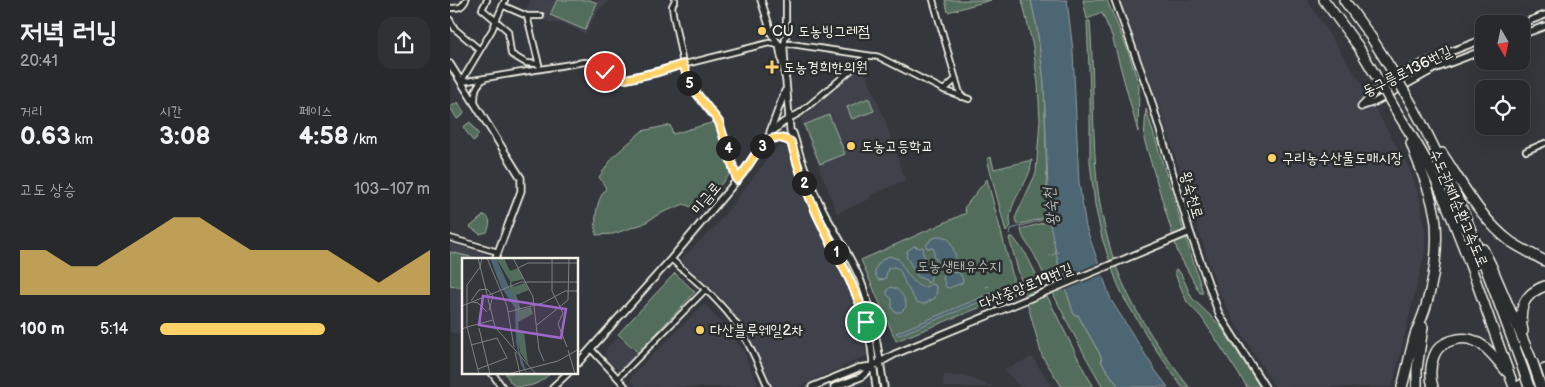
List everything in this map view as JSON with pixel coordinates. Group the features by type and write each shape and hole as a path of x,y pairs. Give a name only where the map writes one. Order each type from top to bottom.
{"highway":[{"name":"수도권제1순환고속도로","path":"1324,0 1358,46 1430,168 1486,306 1510,376 1516,387"},
{"name":"수도권제1순환고속도로","path":"1344,0 1391,69 1418,116 1444,168 1485,268 1529,387"},
{"path":"1418,116 1474,202 1496,228 1510,241 1545,261"},
{"path":"1403,122 1425,181 1436,222 1436,265 1426,307 1417,369 1417,387"},
{"path":"1458,199 1491,265 1525,343 1541,387 1545,385"},
{"path":"1525,343 1521,322 1523,306 1530,294 1545,286"},
{"path":"1402,387 1415,336 1426,307"},
{"path":"1433,387 1431,372 1434,355 1442,345 1452,340 1464,338 1476,341 1485,348 1510,376"},
{"path":"1516,387 1545,370"},
{"path":"1529,387 1545,376"}],"street":[{"path":"450,8 463,6 466,0"},
{"path":"487,0 482,9 508,31 511,54 526,63 539,66"},
{"path":"675,0 672,6 673,14 683,64 690,85 719,122 737,180"},
{"path":"762,0 772,35 781,44 791,142 814,207 864,313 869,332 876,387"},
{"path":"781,44 786,36 786,0"},
{"path":"933,0 961,97"},
{"name":"왕숙천로","path":"1114,0 1149,93 1187,233 1219,314 1265,387"},
{"path":"461,82 505,3 527,16 541,16"},
{"path":"1530,21 1545,15"},
{"path":"527,16 539,66"},
{"path":"450,20 455,29 480,50"},
{"path":"1530,32 1545,26"},
{"name":"동구릉로136번길","path":"1475,41 1414,67 1375,92 1361,107 1375,102 1434,69 1475,53"},
{"path":"461,82 539,66 591,63 605,72 626,79 768,43 879,57 944,90 969,99"},
{"path":"789,119 801,112 868,56 872,56"},
{"path":"450,64 521,178 520,191 496,258"},
{"path":"475,104 475,91 478,84 485,78"},
{"path":"944,90 956,79"},
{"path":"770,134 786,84"},
{"path":"789,119 808,180 851,261 865,293 873,320 884,387"},
{"name":"미금로","path":"579,362 671,259 737,180 770,134 789,119"},
{"path":"763,143 774,138 786,139 791,142"},
{"path":"1526,151 1545,143"},
{"name":"다산중앙로19번길","path":"834,387 860,377 880,362 922,342 1187,233"},
{"path":"450,238 498,252"},
{"path":"671,259 706,289 738,328 752,351 768,387"},
{"path":"618,378 706,289"},
{"path":"591,349 626,387"},
{"name":"다산중앙로19번길","path":"812,387 858,368 873,366"},
{"path":"493,374 502,387"},
{"path":"554,387 567,374"}],"shaded area":[{"path":"531,0 611,0 600,8 585,34 566,24 524,17"},
{"name":"구리농수산물도매시장","path":"1119,0 1307,0 1361,83 1409,168 1419,195 1425,228 1425,252 1392,387 1275,387 1234,321 1218,291 1159,105"},
{"name":"도농고등학교","path":"863,66 886,123 905,180 870,196 870,199 837,213 801,121 802,117"},
{"path":"778,146 787,147 801,189 848,282 860,316 867,355 799,387 773,387 743,326 724,300 684,267 682,258 713,229"},
{"path":"450,244 485,253 483,258 462,258 462,335 450,332"},
{"path":"706,305 743,350 759,387 636,387 631,381 632,375 702,306"},
{"path":"618,337 636,354 620,371 606,358 605,350"},
{"path":"1032,357 1053,387 1020,387 1004,370"},
{"path":"944,375 965,376 994,387 943,387"}],"green space":[{"path":"557,0 590,0 597,3 585,30 550,15"},
{"path":"945,0 991,0 948,12"},
{"path":"1022,0 1031,0 1044,81 1048,217 1017,225 1015,218 1036,173 1040,120 1033,47"},
{"path":"1083,0 1107,0 1127,48 1139,85 1138,132 1112,36 1102,13 1087,19"},
{"path":"1087,21 1090,21 1097,183 1108,241 1128,295 1161,349 1189,387 1182,387 1150,341 1124,298 1102,238 1095,205 1090,162"},
{"path":"869,98 874,111 852,119 847,107"},
{"path":"458,102 464,112 457,119 450,107"},
{"path":"1146,109 1203,293 1200,293 1178,253 1144,139"},
{"path":"829,115 845,154 820,164 804,125"},
{"path":"470,122 479,135 473,141 463,127"},
{"path":"714,122 725,147 730,174 698,210 684,204 659,214 643,224 613,234 596,235 596,211 606,188 599,177 614,156 642,131 670,125 673,134"},
{"path":"991,157 994,169 1032,160 1030,171 1013,205 1010,219 1011,226 1006,232 987,159"},
{"name":"도농생태유수지","path":"987,179 1013,277 1014,294 896,341 861,260 966,213 964,208"},
{"path":"484,215 488,218 489,224 487,232 480,234 470,227"},
{"path":"1050,221 1059,267 1057,275 1061,274 1074,314 1078,315 1101,356 1102,363 1119,387 1103,387 1023,236 1021,229"},
{"path":"1013,237 1026,254 1094,387 1062,387 1042,356 1009,238"},
{"path":"450,252 475,258 462,258 462,288 450,285"},
{"path":"1175,270 1178,270 1181,274 1192,298 1220,325 1260,387 1247,387 1202,318 1187,302"},
{"path":"675,273 695,292 638,353 618,334"},
{"path":"506,374 550,374 535,384 527,386 516,387"}],"water":[{"name":"왕숙천","path":"1031,0 1067,0 1073,51 1079,183 1086,227 1111,300 1155,370 1168,387 1119,387 1102,363 1101,356 1078,315 1074,315 1061,274 1056,275 1055,269 1059,267 1049,219 1044,82 1037,28"},
{"path":"940,236 948,238 955,252 956,262 950,267 938,263 934,256 934,249 927,248 926,246 931,239"},
{"path":"914,246 923,247 924,250 922,251 932,273 930,282 927,283 926,280 918,277 906,256 907,251"},
{"path":"889,256 898,259 916,284 924,287 931,284 935,285 937,291 935,298 924,304 916,302 899,269 893,267 888,268 885,279 878,280 875,273 876,267"},
{"path":"947,269 951,269 951,272 960,273 963,280 962,283 949,288 946,287 943,278"},
{"path":"1013,284 1014,288 899,335 896,333"},
{"path":"891,287 900,292 905,300 906,307 901,312 895,312 892,308 892,299 887,294 887,290"}],"pier":[{"path":"1100,262 1104,274 1064,291 1060,279"}],"waterway":[{"name":"왕숙천","path":"1010,234 1011,229 1049,218"},
{"path":"1050,256 1058,252"}],"place":[{"name":"CU 도농빙그레점","path":"762,31"},
{"name":"도농경희한의원","path":"772,67"},
{"name":"도농고등학교","path":"851,146"},
{"name":"구리농수산물도매시장","path":"1272,158"},
{"name":"다산블루웨일2차","path":"700,330"}],"route":[{"path":"605,72 626,79 683,64 690,85 719,122 737,180 763,143 774,138 786,139 791,142 807,191 849,278 866,322"}]}
